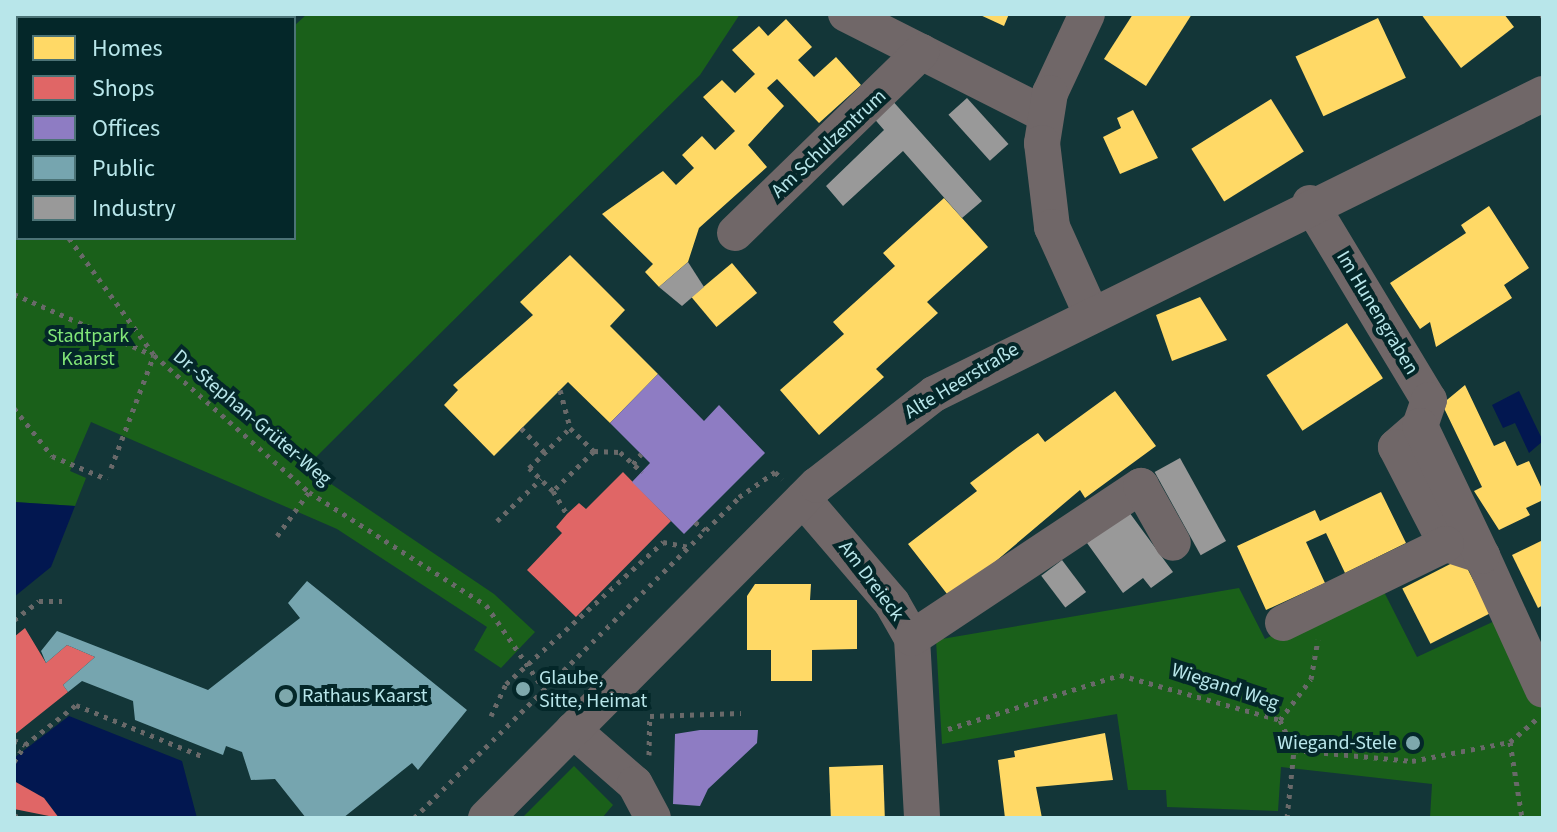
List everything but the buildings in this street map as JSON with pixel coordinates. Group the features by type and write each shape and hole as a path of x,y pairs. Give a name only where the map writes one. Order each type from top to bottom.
{"street":[{"path":"846,14 1044,114"},
{"path":"1087,14 1044,114 1045,199 1090,311"},
{"name":"Am Schulzentrum","path":"735,233 921,52"},
{"name":"Alte Heerstraße","path":"486,818 803,499 934,394 1090,311 1543,94"},
{"name":"Im Hunengraben","path":"1310,203 1429,400 1420,426 1543,690"},
{"path":"1420,426 1396,447 1446,544 1482,556"},
{"path":"912,638 1141,486 1173,543"},
{"name":"Am Dreieck","path":"803,499 892,603 912,638 921,735 922,818"},
{"path":"1283,623 1446,544"},
{"path":"573,730 641,791 653,818"}],"path":[{"name":"Dr.-Stephan-Grüter-Weg","path":"70,240 154,355 309,492 486,605 573,730"},
{"path":"14,294 154,355 111,468"},
{"path":"560,390 570,428 594,451 620,452 642,472"},
{"path":"14,408 52,456 107,479"},
{"path":"521,428 545,453"},
{"path":"567,514 553,491 529,468 570,428"},
{"path":"553,491 594,451"},
{"path":"633,464 641,454"},
{"path":"414,818 705,530 775,472 803,499"},
{"path":"497,521 541,479"},
{"path":"277,536 309,492"},
{"path":"695,522 705,530"},
{"path":"491,716 506,684 663,542 688,547"},
{"path":"14,620 39,601 62,601"},
{"path":"1280,720 1311,679 1324,604"},
{"name":"Wiegand Weg","path":"921,735 1120,675 1280,720 1294,750"},
{"path":"14,762 25,745 76,705 204,757"},
{"path":"1287,818 1294,750 1412,761 1510,742 1543,712"},
{"path":"650,735 650,716 741,713"},
{"path":"14,740 25,745"},
{"path":"1510,742 1522,818"},
{"path":"14,815 20,818"}],"green space":[{"name":"Stadtpark Kaarst","path":"14,14 129,16 16,16 16,240 296,240 296,24 307,14 740,14 700,75 306,467 494,594 535,632 501,668 474,650 487,627 337,529 91,422 70,471 86,478 75,506 14,502"},
{"path":"1379,582 1417,657 1499,619 1543,701 1543,818 1430,818 1432,784 1281,767 1278,811 1167,807 1166,790 1128,790 1117,714 942,744 936,640 1239,588 1265,639"},
{"path":"574,766 613,805 602,818 522,818"}],"shaded area":[{"path":"1519,391 1543,441 1529,453 1515,423 1503,428 1492,405"},
{"path":"14,502 75,506 51,567 14,597"},
{"path":"69,716 182,761 197,818 59,818 44,798 14,781 14,758"}],"place":[{"name":"Glaube, Sitte, Heimat","path":"523,689"},
{"name":"Rathaus Kaarst","path":"286,696"},
{"name":"Wiegand-Stele","path":"1413,743"}]}
